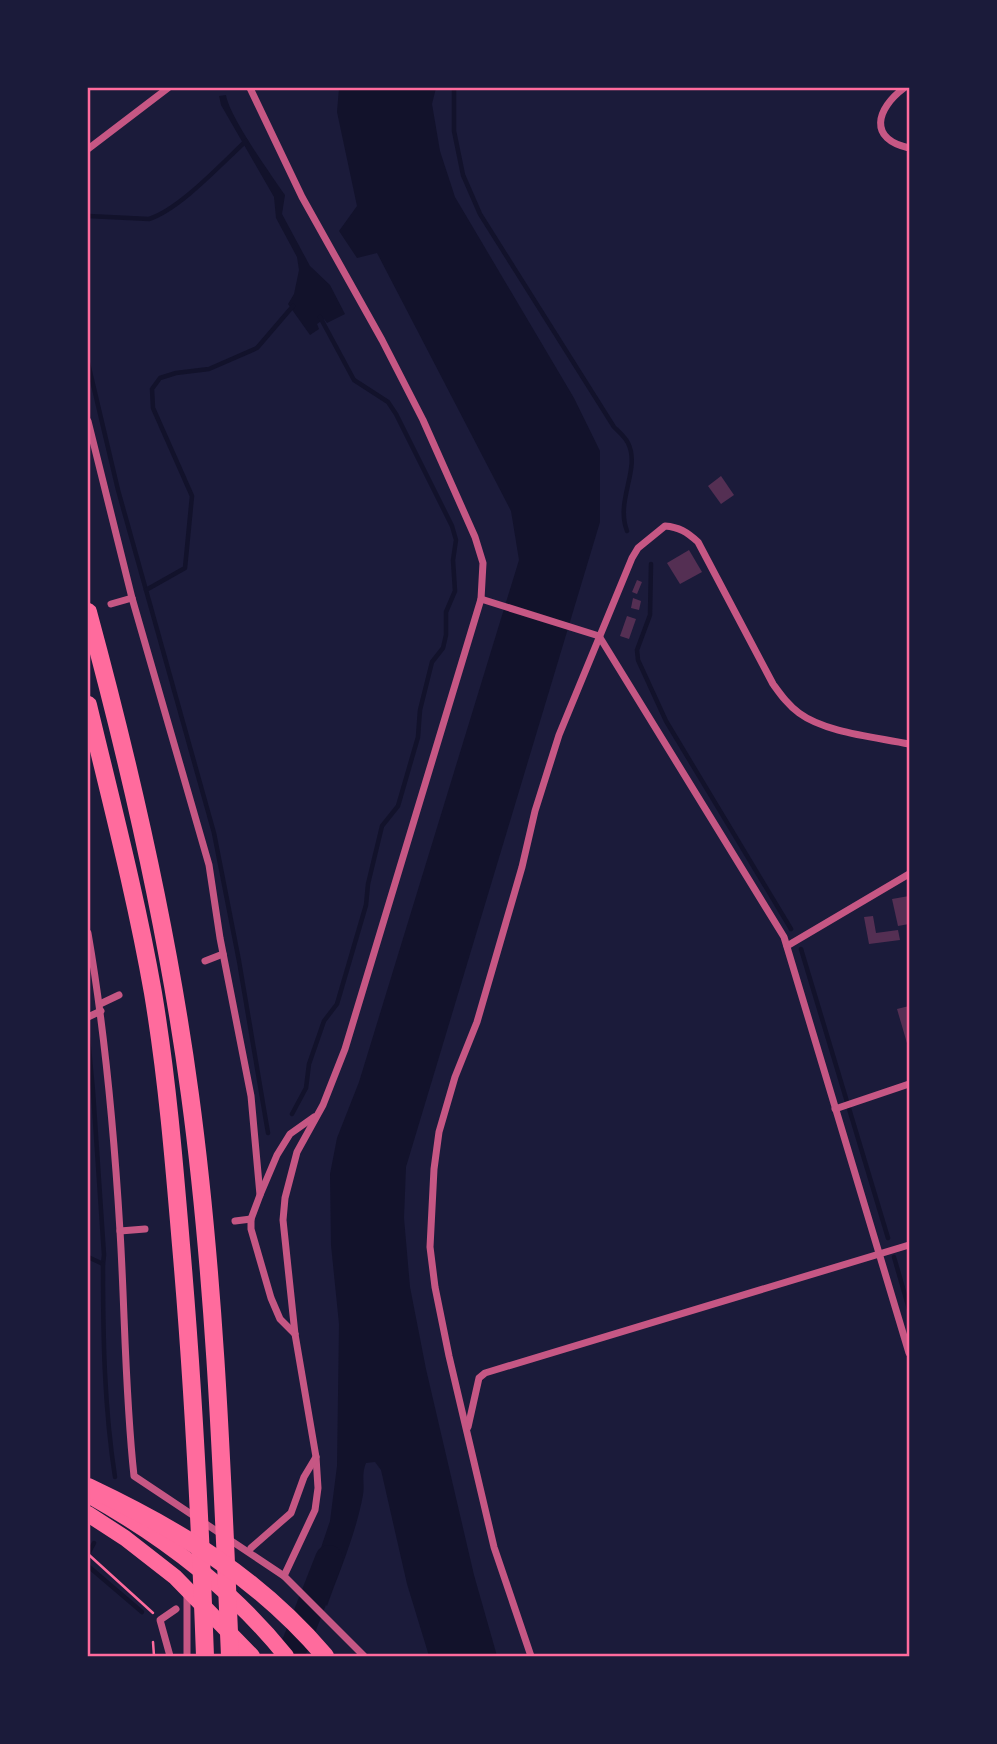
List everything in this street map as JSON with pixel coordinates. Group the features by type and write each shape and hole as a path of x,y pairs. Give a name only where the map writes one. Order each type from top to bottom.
{"highway":[{"path":"88,612 151,869 174,989 190,1096 202,1206 223,1509 230,1657"},
{"path":"88,705 128,873 152,993 168,1098 188,1326 205,1657"},
{"path":"88,1487 191,1540 281,1609 323,1655"},
{"path":"88,1495 161,1541 218,1585 286,1657"},
{"path":"88,1514 125,1538 187,1588 252,1657"}],"street":[{"path":"88,149 168,88"},
{"path":"250,88 302,197 382,340 423,420 475,537 482,563 481,599 345,1049 317,1115 297,1152 285,1198 283,1220 295,1334 316,1457 318,1488 315,1510 284,1576"},
{"path":"904,88 891,97 884,108 882,133 889,142 909,148"},
{"path":"88,421 132,598 209,865 223,954 251,1096 260,1195"},
{"path":"531,1657 494,1546 449,1356 430,1247 434,1169 439,1132 455,1077 477,1023 522,867 535,811 559,735 620,582 638,548 664,526 682,530 698,542 773,684 786,702 801,715 828,726 909,744"},
{"path":"111,604 132,598"},
{"path":"481,599 598,636 777,925 788,946 839,1108 909,1353"},
{"path":"788,946 909,874"},
{"path":"88,933 120,1231 126,1385 134,1476 284,1576 363,1657"},
{"path":"205,961 223,954"},
{"path":"95,1011 119,995"},
{"path":"839,1108 909,1084"},
{"path":"295,1334 280,1319 271,1298 251,1229 251,1219 277,1155 290,1134 317,1115"},
{"path":"235,1221 251,1219"},
{"path":"120,1231 145,1229"},
{"path":"467,1431 479,1378 485,1373 909,1245"},
{"path":"251,1548 290,1513 316,1457"},
{"path":"187,1588 187,1657"},
{"path":"170,1657 160,1620 176,1609"}],"path":[{"path":"89,1555 160,1620"}],"shaded area":[{"path":"339,88 436,88 432,104 440,151 455,197 574,398 600,451 600,522 406,1167 404,1218 410,1287 426,1369 474,1575 497,1656 429,1656 407,1584 381,1470 375,1462 366,1463 363,1495 356,1523 327,1606 308,1586 330,1521 337,1466 339,1324 331,1245 330,1174 337,1138 359,1082 519,560 511,511 377,253 357,258 339,231 357,206 337,112"},
{"path":"226,95 242,131 285,195 282,214 310,266 330,285 345,314 327,323 324,319 317,324 319,329 310,335 288,304 294,294 299,270 297,257 276,218 274,197 221,105 219,96"}],"building":[{"path":"721,476 734,495 721,504 708,486"},
{"path":"689,550 702,572 680,584 667,563"},
{"path":"637,580 642,582 637,594 632,592"},
{"path":"633,598 641,601 639,610 631,608"},
{"path":"627,616 636,619 629,639 620,636"},
{"path":"909,896 909,924 898,926 892,899"},
{"path":"873,916 876,933 898,930 900,940 869,944 864,917"},
{"path":"909,1006 909,1050 897,1009"}],"waterway":[{"path":"454,88 454,131 463,175 480,214 614,427 628,443 632,463 624,508 627,531"},
{"path":"88,216 149,219 161,214 200,185 246,141"},
{"path":"268,1133 214,833 146,590 185,568 192,496 153,408 152,389 160,378 209,369 257,348 293,306"},
{"path":"292,1114 306,1088 309,1064 324,1021 337,1004 366,905 368,884 382,826 398,806 418,737 420,710 432,662 443,648 446,612 455,591 453,560 456,540 452,526 396,414 388,402 354,380 320,317"},
{"path":"88,363 118,490 146,590"},
{"path":"651,564 650,615 637,650 638,660 666,721 791,929"},
{"path":"801,949 888,1238"},
{"path":"88,1038 103,1264 88,1257"},
{"path":"894,1257 909,1309"},
{"path":"103,1264 105,1371 115,1477"},
{"path":"88,1554 94,1543"},
{"path":"288,1656 296,1643 329,1559"},
{"path":"88,1566 142,1612"}]}
